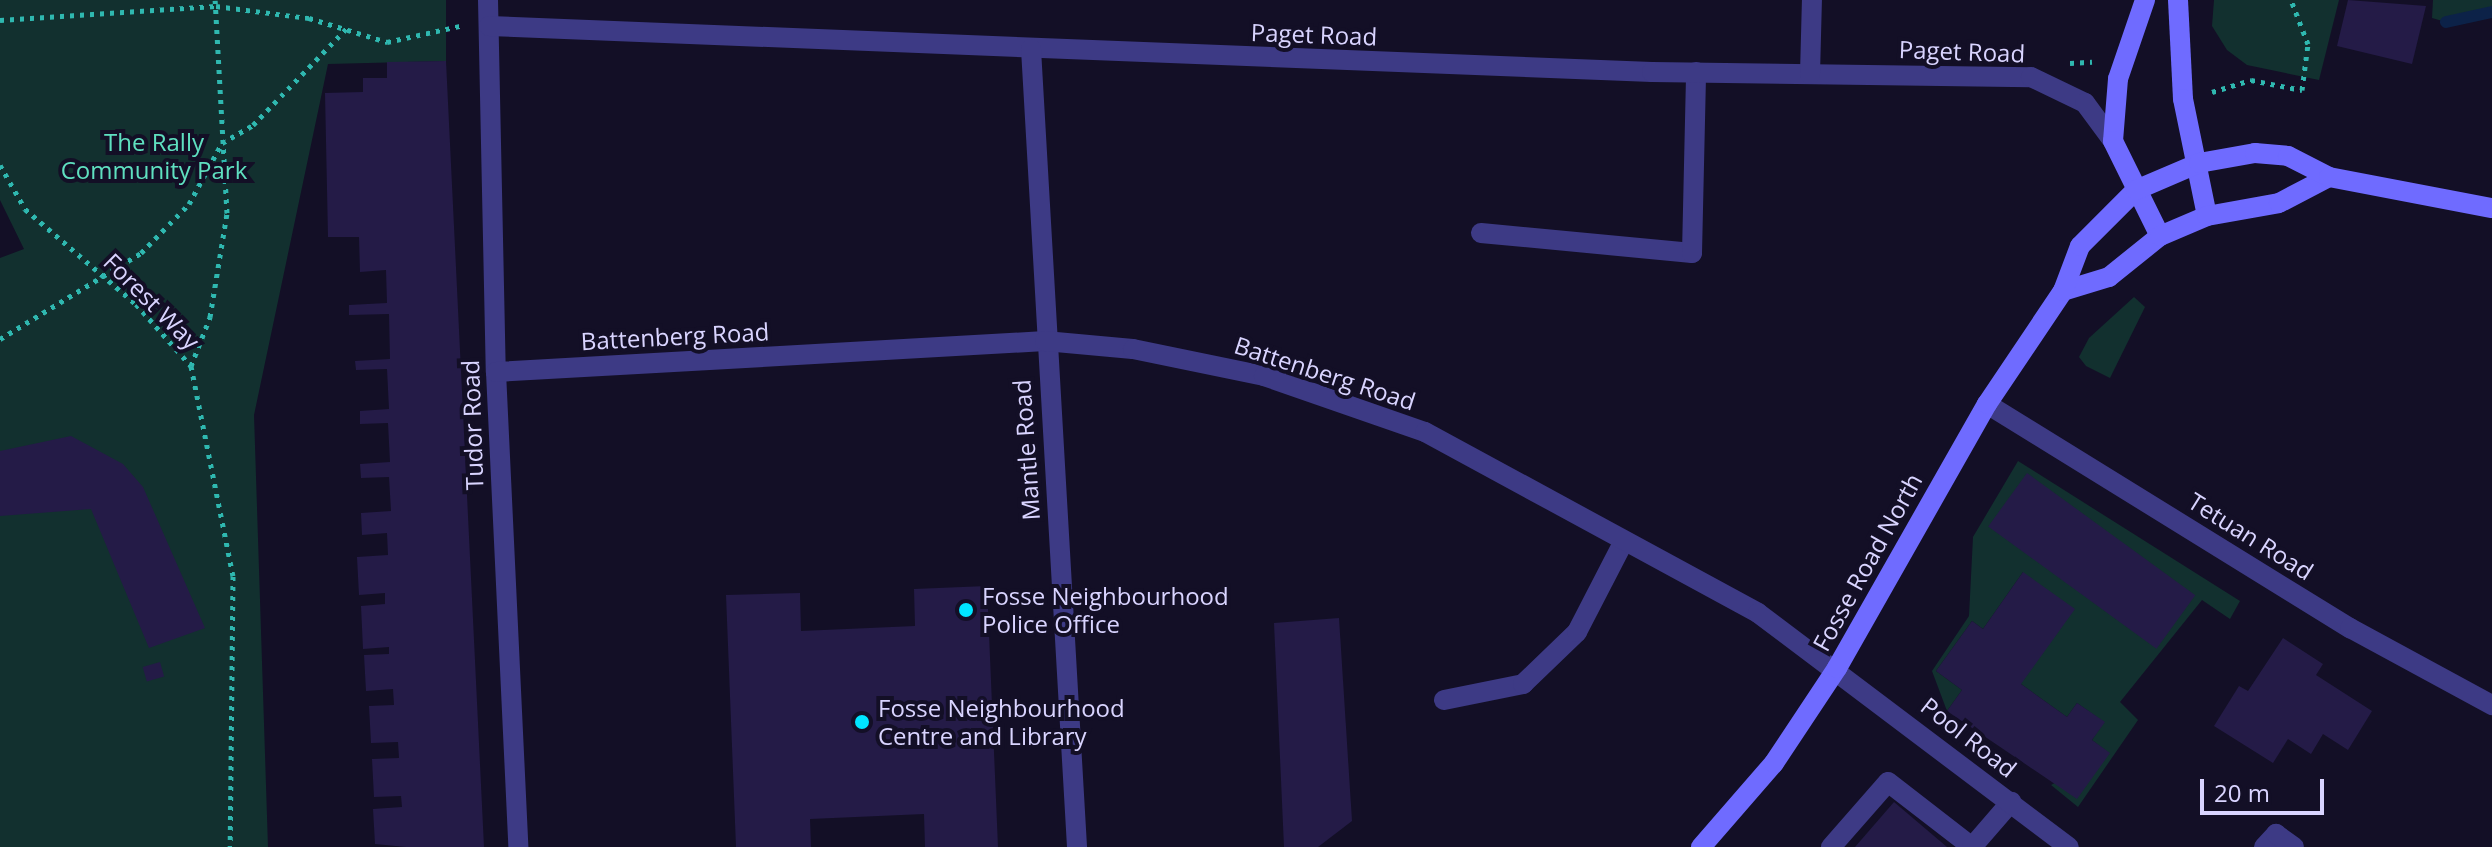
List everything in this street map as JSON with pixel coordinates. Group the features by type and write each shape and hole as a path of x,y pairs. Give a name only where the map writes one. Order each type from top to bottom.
{"street":[{"name":"Tudor Road","path":"488,0 496,372 518,847"},
{"path":"1810,74 1812,0"},
{"path":"2145,0 2118,79 2113,141 2160,236"},
{"path":"2178,0 2183,99 2199,163 2207,216"},
{"name":"Paget Road","path":"489,26 1696,72 2031,77 2085,103 2113,141"},
{"name":"Mantle Road","path":"1031,49 1045,341 1077,847"},
{"path":"1481,233 1692,253 1696,72"},
{"path":"2136,190 2199,163 2288,156 2329,177 2492,208"},
{"path":"2063,291 2109,277 2160,236 2207,216 2279,203 2329,177"},
{"name":"Fosse Road North","path":"1701,847 1774,763 1837,668 1987,404 2063,291 2080,246 2136,190"},
{"name":"Battenberg Road","path":"496,372 1045,341 1133,349 1264,376 1425,432 1758,613 1837,668"},
{"name":"Tetuan Road","path":"1987,404 2350,628 2492,705"},
{"path":"1444,700 1523,684 1577,632 1624,541"},
{"name":"Pool Road","path":"1837,668 2069,847"},
{"path":"1831,847 1888,782 1972,847 2011,802"},
{"path":"2264,847 2276,834 2294,847"}],"path":[{"path":"2183,99 2251,80 2302,90 2308,44 2291,0"},
{"path":"0,20 216,2 347,28 387,42 430,28 489,26"},
{"name":"Forest Way","path":"191,366 223,256 216,2"},
{"path":"0,339 141,253 189,204 222,143 253,125 347,28"},
{"name":"Forest Way","path":"0,165 25,209 104,275 191,366"},
{"path":"191,366 233,576 230,847"}],"green space":[{"name":"The Rally Community Park","path":"0,0 446,0 446,61 328,64 254,415 268,847 0,847 0,258 24,249 0,200"},
{"path":"2214,0 2339,0 2319,80 2247,65 2227,50 2212,26"},
{"path":"2433,0 2492,0 2492,12 2446,22 2432,18"},
{"path":"2134,297 2145,307 2110,378 2086,366 2079,357 2089,338"},
{"path":"2018,461 2240,601 2230,619 2202,600 2120,702 2138,720 2078,807 2051,785 2109,753 2092,740 2104,722 2077,703 2067,717 2021,684 2023,572 1983,629 1972,621 1936,671 1962,690 1947,711 1932,671 1969,616 1973,537"}],"building":[{"path":"2348,0 2426,6 2412,64 2337,46"},
{"path":"446,61 484,847 406,847 375,844 373,809 402,807 401,796 374,797 372,759 399,758 398,742 371,743 369,706 394,705 393,689 366,691 364,655 389,654 389,647 363,649 361,606 385,604 385,593 359,595 357,557 388,555 387,533 362,535 361,513 391,511 389,477 361,478 360,464 390,462 388,423 360,424 360,411 389,409 387,369 356,370 355,361 390,359 389,314 349,315 349,305 387,303 386,270 360,272 359,237 328,237 325,93 363,92 363,78 387,78 387,62"},
{"path":"71,436 123,464 143,487 205,628 149,648 91,509 0,516 0,451"},
{"path":"2027,473 2195,595 2156,649 1988,526"},
{"path":"2023,572 2075,609 2021,684 2067,717 2077,703 2105,722 2092,740 2110,753 2077,799 1947,711 1962,690 1936,671 1972,621 1983,629"},
{"name":"Fosse Neighbourhood Centre and Library","path":"987,586 998,847 925,847 924,814 810,819 811,847 736,847 726,595 800,593 801,631 915,626 914,589"},
{"path":"1339,618 1352,821 1318,847 1284,847 1274,623"},
{"path":"2283,638 2323,664 2316,675 2372,711 2348,750 2323,734 2311,754 2288,739 2273,763 2214,726 2239,686 2248,691"},
{"path":"160,662 164,676 147,681 143,667"},
{"path":"1894,802 1947,847 1855,847"}],"waterway":[{"path":"2446,22 2492,12"}],"place":[{"name":"Fosse Neighbourhood Police Office","path":"966,610"},
{"name":"Fosse Neighbourhood Centre and Library","path":"862,722"}]}
